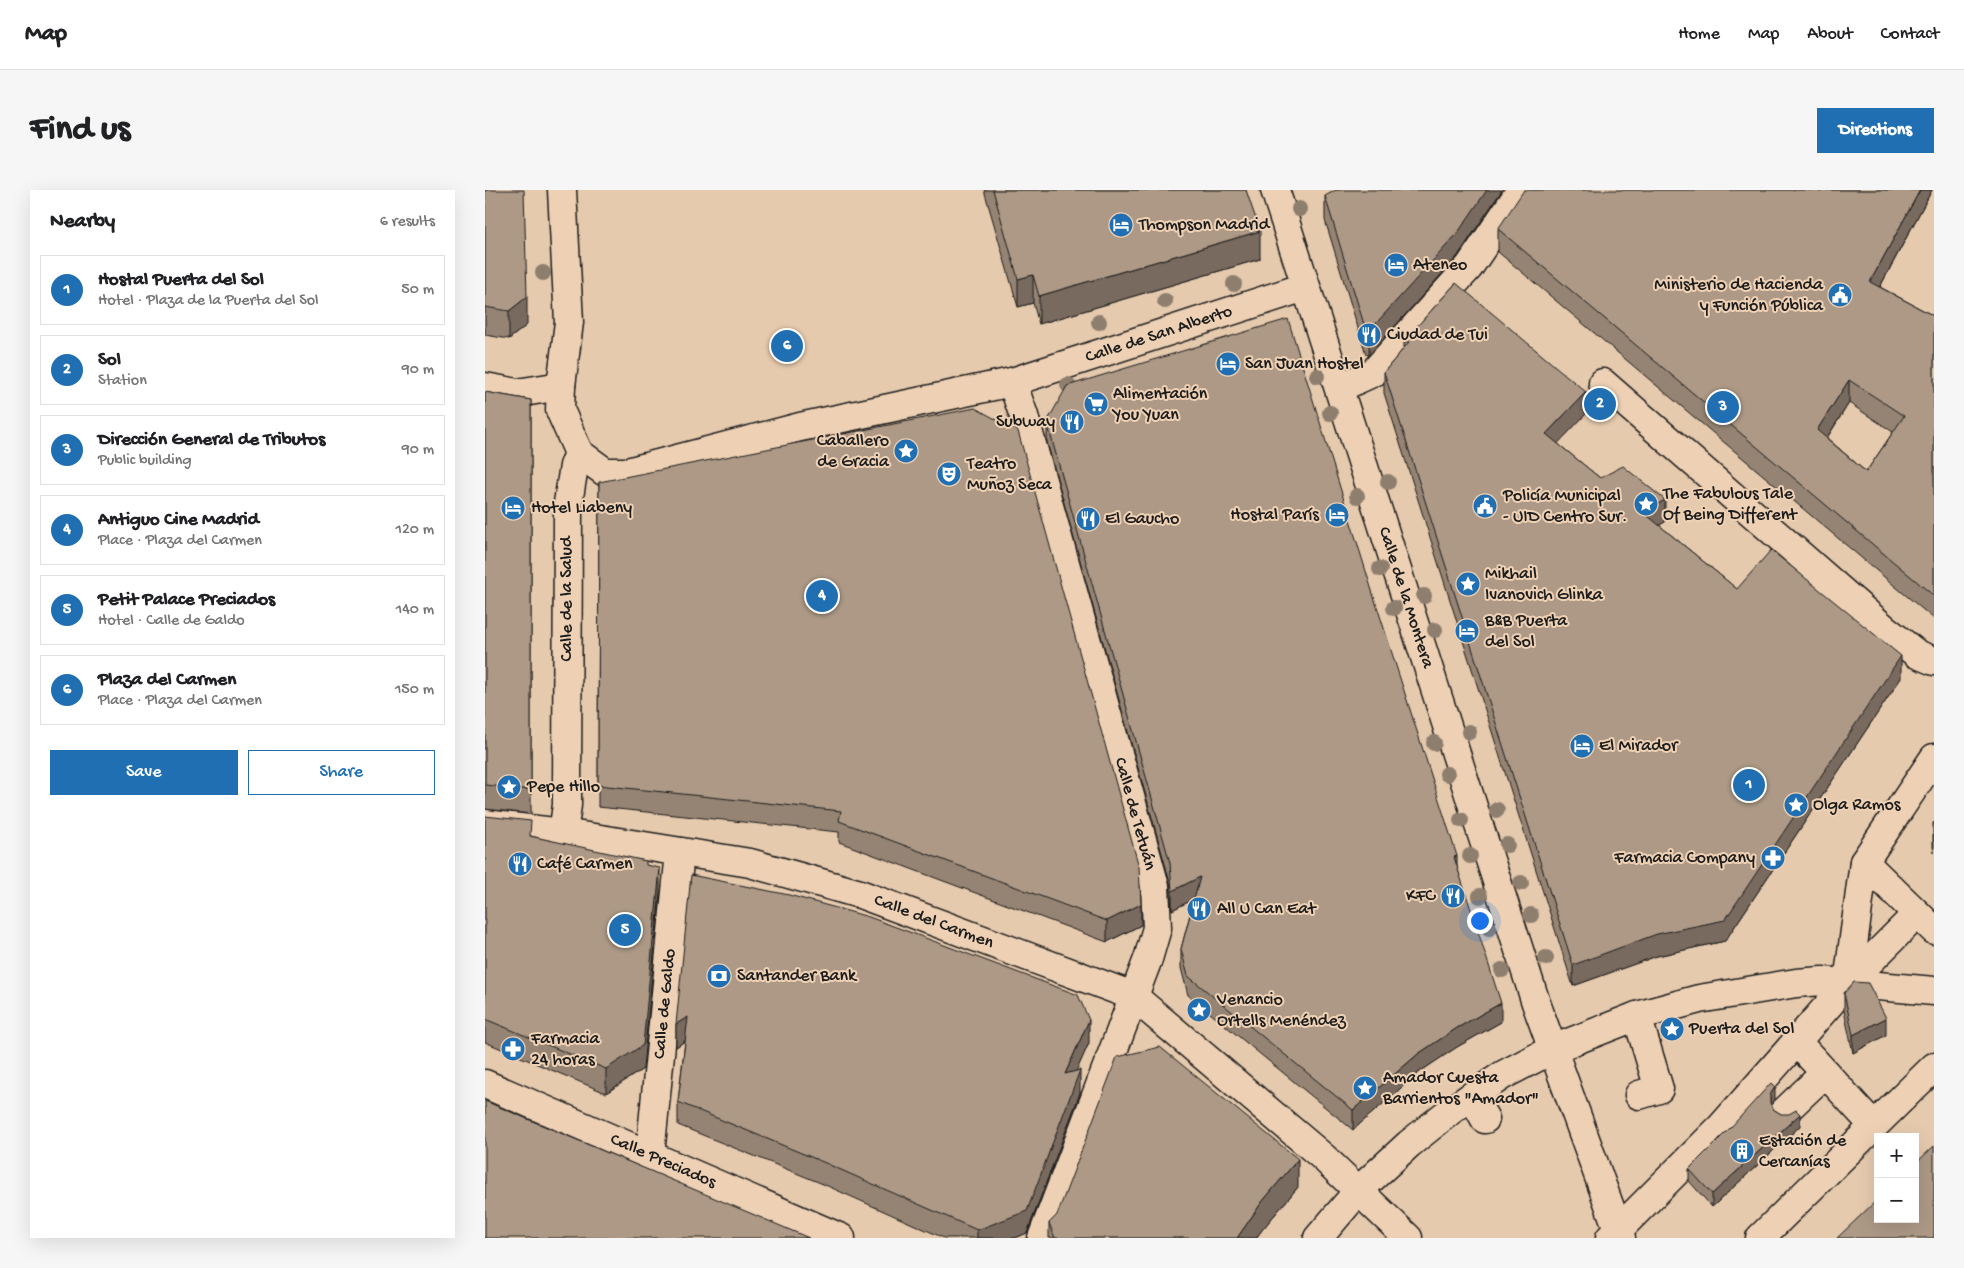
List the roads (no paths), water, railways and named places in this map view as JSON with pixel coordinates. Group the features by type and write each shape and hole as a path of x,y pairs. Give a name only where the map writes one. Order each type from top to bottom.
{"street":[{"path":"562,190 569,322 560,410 579,453"},
{"name":"Calle de la Montera","path":"1275,190 1536,1003 1616,1235"},
{"path":"1339,388 1374,372 1469,267 1521,190"},
{"name":"Calle de San Alberto","path":"579,453 605,472 627,472 800,427 1012,382 1305,287"},
{"name":"Calle de Tetuán","path":"1012,382 1024,416 1155,886 1157,928 1148,960 1042,1238"},
{"path":"1603,383 1885,629 1917,654 1934,661"},
{"path":"485,387 517,393 561,386"},
{"name":"Calle de la Salud","path":"563,833 567,805 568,502 574,466 579,453"},
{"path":"1848,983 1869,854 1934,758"},
{"name":"Calle del Carmen","path":"485,824 563,833 751,864 860,894 1133,996 1323,1157 1408,1238"},
{"name":"Calle de Galdo","path":"650,1155 680,852"},
{"path":"1616,1235 1721,1127 1848,983 1926,922 1869,854"},
{"path":"1318,1238 1359,1190 1409,1144 1449,1111 1503,1075 1553,1049 1640,1026 1699,999 1762,988 1822,980 1934,991"},
{"path":"1639,1095 1659,1089 1640,1026"},
{"path":"1797,1041 1874,1126"},
{"path":"1760,1238 1934,1067"},
{"path":"1785,1111 1825,1073"},
{"name":"Calle Preciados","path":"485,1084 841,1238"},
{"path":"1472,1096 1485,1119"}],"place":[{"name":"Thompson Madrid","path":"1121,225"},
{"name":"Ateneo","path":"1396,265"},
{"name":"Ministerio de Hacienda y Función Pública","path":"1840,295"},
{"name":"Ciudad de Tui","path":"1369,335"},
{"name":"Plaza del Carmen","path":"787,346"},
{"name":"San Juan Hostel","path":"1228,364"},
{"name":"Alimentación You Yuan","path":"1096,404"},
{"name":"Sol","path":"1600,404"},
{"name":"Dirección General de Tributos","path":"1723,407"},
{"name":"Subway","path":"1072,422"},
{"name":"Caballero de Gracia","path":"906,451"},
{"name":"Teatro Muñoz Seca","path":"949,474"},
{"name":"The Fabulous Tale Of Being Different","path":"1646,504"},
{"name":"Policía Municipal - UID Centro Sur.","path":"1485,506"},
{"name":"Hotel Liabeny","path":"513,508"},
{"name":"Hostal París","path":"1337,515"},
{"name":"El Gaucho","path":"1088,519"},
{"name":"Mikhail Ivanovich Glinka","path":"1468,584"},
{"name":"Antiguo Cine Madrid","path":"822,596"},
{"name":"B&B Puerta del Sol","path":"1467,631"},
{"name":"El Mirador","path":"1582,746"},
{"name":"Hostal Puerta del Sol","path":"1749,785"},
{"name":"Pepe Hillo","path":"509,787"},
{"name":"Olga Ramos","path":"1796,805"},
{"name":"Farmacia Company","path":"1773,858"},
{"name":"Café Carmen","path":"520,864"},
{"name":"KFC","path":"1453,896"},
{"name":"All U Can Eat","path":"1199,909"},
{"name":"Petit Palace Preciados","path":"625,930"},
{"name":"Santander Bank","path":"719,976"},
{"name":"Venancio Ortells Menéndez","path":"1199,1010"},
{"name":"Puerta del Sol","path":"1672,1029"},
{"name":"Farmacia 24 horas","path":"513,1049"},
{"name":"Amador Cuesta Barrientos \"Amador\"","path":"1365,1088"},
{"name":"Estación de Cercanías","path":"1742,1151"}]}
